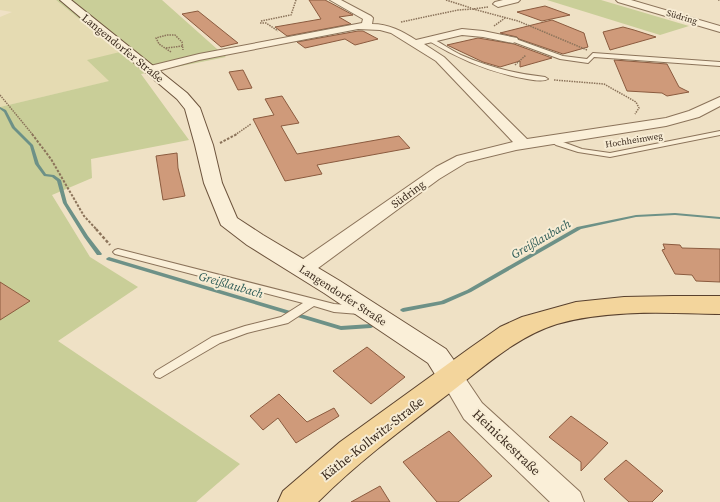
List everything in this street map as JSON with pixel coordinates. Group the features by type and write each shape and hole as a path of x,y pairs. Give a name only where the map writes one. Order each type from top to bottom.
{"main road":[{"path":"451,376 495,344 515,332 531,324 561,315 579,311 650,303 720,305"},
{"name":"Käthe-Kollwitz-Straße","path":"295,502 330,470 451,376"}],"street":[{"name":"Langendorfer Straße","path":"65,0 182,96 192,108 204,145 213,183 228,221 255,240 304,269 437,356 451,376"},
{"path":"334,0 368,18 366,26"},
{"path":"498,4 516,0"},
{"name":"Südring","path":"621,0 720,29"},
{"path":"150,69 199,57 358,26 395,31 440,59 523,144"},
{"path":"415,43 462,32 513,40"},
{"name":"Südring","path":"304,269 426,180 460,160 495,149 633,128 687,117 711,107 720,101"},
{"name":"Heinickestraße","path":"451,376 473,411 570,502"}],"lane":[{"path":"431,40 450,52 506,74 520,78 544,79"},
{"path":"513,40 562,58 588,61 593,55 720,64"},
{"name":"Hochheimweg","path":"552,140 574,149 595,154 610,155 720,133"},
{"path":"118,252 334,308 367,311"},
{"path":"160,374 216,340 245,330 284,320 313,302"}],"path":[{"path":"261,21 288,16 291,14 296,0"},
{"path":"446,0 518,21 585,48 593,55"},
{"path":"396,23 458,10 473,9 498,4"},
{"path":"180,53 183,51 182,42 175,35 156,38 159,44 166,48 169,52 199,57"},
{"path":"166,48 183,46"},
{"path":"506,74 534,48"},
{"path":"544,79 604,84 636,102 639,108 636,114 629,116"},
{"path":"0,95 13,109 51,158 84,216 100,236 118,252"},
{"path":"204,145 220,143 241,132 251,124"}],"shaded area":[{"path":"0,0 56,0 120,53 110,81 0,107 0,17 12,12 0,10"}],"green space":[{"path":"56,0 162,0 226,57 141,74 189,140 91,159 92,178 52,195 90,257 138,287 58,341 240,464 196,502 0,502 0,107 109,81 87,60 120,52"},
{"path":"547,0 601,0 689,26 660,35"}],"building":[{"path":"309,0 325,0 353,15 339,17 351,24 287,36 275,27 321,19"},
{"path":"545,6 570,15 542,21 517,12"},
{"path":"198,11 238,43 221,47 182,14"},
{"path":"552,20 584,33 588,47 563,54 517,37 500,33"},
{"path":"623,27 656,37 610,50 603,32"},
{"path":"363,31 378,39 355,45 345,39 305,48 297,42"},
{"path":"478,38 514,44 552,58 520,67 520,61 500,67 483,62 447,45"},
{"path":"614,60 667,64 679,87 689,92 667,96 662,93 627,91"},
{"path":"243,70 252,88 238,90 229,72"},
{"path":"282,96 299,123 281,126 297,154 399,136 410,148 317,165 322,174 285,181 253,119 274,115 265,99"},
{"path":"177,153 178,168 185,196 163,200 156,156"},
{"path":"663,244 680,245 682,248 720,249 720,282 696,281 692,275 675,274 662,250 665,249"},
{"path":"0,282 30,301 0,320"},
{"path":"367,347 405,377 371,404 333,371"},
{"path":"279,394 307,422 334,408 339,416 296,443 278,418 263,430 250,416"},
{"path":"571,416 608,443 581,471 581,462 549,437"},
{"path":"449,431 492,476 458,502 437,502 403,462"},
{"path":"626,460 663,491 652,502 629,502 604,479"},
{"path":"380,486 390,502 351,502"}],"waterway":[{"name":"Greißlaubach","path":"0,108 5,111 13,127 32,146 37,164 45,175 53,176 59,180 65,203 86,237 99,254"},
{"name":"Greißlaubach","path":"403,310 442,303 469,291 579,228 636,216 675,214 720,218"},
{"name":"Greißlaubach","path":"109,259 341,328 371,326"}]}
